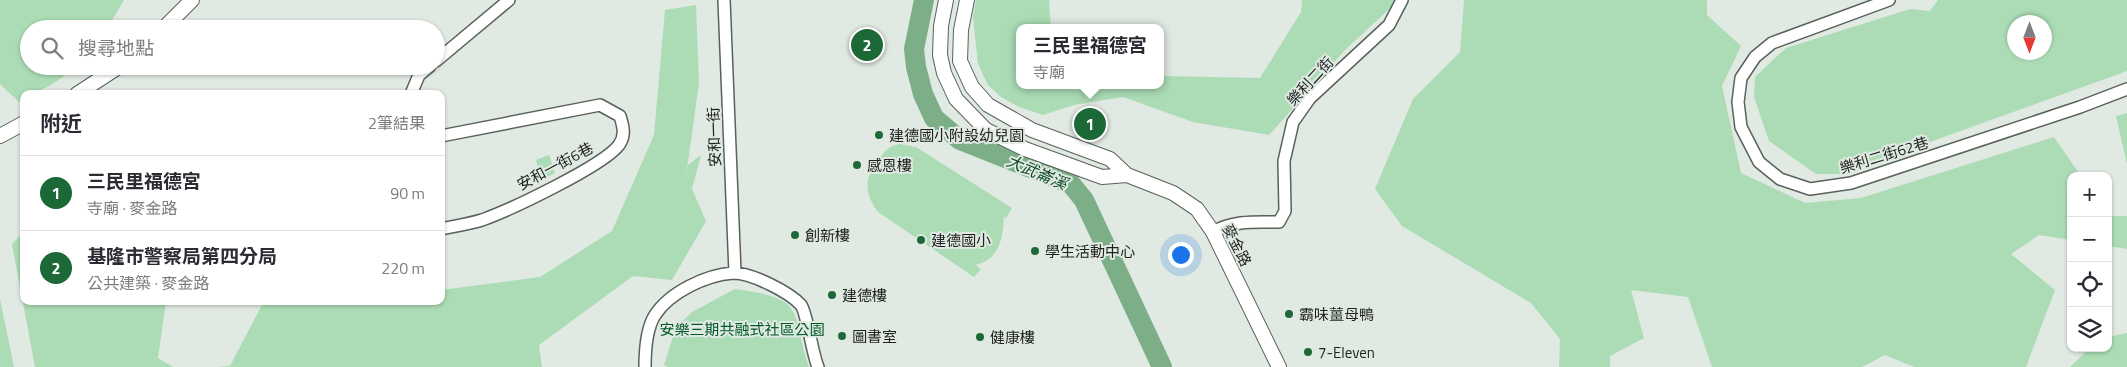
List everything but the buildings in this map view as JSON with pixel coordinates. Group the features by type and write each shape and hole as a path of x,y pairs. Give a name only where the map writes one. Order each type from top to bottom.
{"street":[{"path":"172,20 192,0"},
{"path":"445,53 509,0"},
{"name":"安和一街","path":"724,0 735,273"},
{"name":"麥金路","path":"946,0 941,26 940,54 944,73 956,99 986,130 1025,148 1102,177 1128,175"},
{"name":"麥金路","path":"967,0 961,30 960,61 972,87 988,105 1032,130 1110,159 1128,175 1173,193 1189,203 1204,216 1278,367"},
{"name":"樂利二街","path":"1212,232 1226,224 1279,222 1285,211 1284,161 1292,122 1310,98 1389,25 1402,0"},
{"name":"樂利二街62巷","path":"1890,0 1772,43 1755,57 1741,78 1738,102 1741,127 1759,162 1780,179 1810,189 1851,183 2080,107 2127,89"},
{"path":"83,90 106,75"},
{"path":"413,90 419,75"},
{"name":"安和一街6巷","path":"445,135 600,106 620,116 624,131 619,144 570,178 482,220 445,228"},
{"path":"0,136 20,125"},
{"path":"645,367 645,346 655,316 676,294 706,279 735,273 775,286 790,295 803,308 811,348 818,367"}],"green space":[{"path":"0,0 124,0 112,20 20,20 20,75 65,75 51,85 39,90 20,90 19,102 0,84"},
{"path":"976,0 1049,0 1051,24 1016,24 1016,89 1164,89 1164,76 1260,78 1301,12 1302,0 1399,0 1345,50 1269,135 1193,122 1123,97 1074,105 1043,115 1019,107 1001,97 988,85 978,64 973,17"},
{"path":"1464,0 1707,0 1707,15 1741,46 1722,86 1741,173 1805,203 1861,198 2054,137 2078,172 2067,172 2067,239 2039,235 2011,254 2055,290 2026,367 1914,367 1885,355 1862,367 1712,367 1688,297 1631,290 1644,338 1610,356 1610,367 1559,367 1560,339 1531,303 1402,226 1375,189 1413,99 1460,52"},
{"path":"1938,0 2127,0 2127,71 1841,174 1816,174 1769,141 1754,97 1755,77 1786,48 1910,9 1930,11"},
{"path":"696,5 699,83 686,176 688,165 701,155 692,189 706,221 672,280 633,276 539,345 542,367 216,367 230,366 262,305 445,305 445,289 540,277 612,231 654,135 665,10"},
{"path":"2127,113 2127,164 2116,116"},
{"path":"900,144 916,147 1012,208 1006,218 1004,216 1003,232 995,253 990,258 975,265 981,269 974,277 878,212 873,205 868,192 870,173 885,152 892,146"},
{"path":"549,155 555,173 542,180 536,160"},
{"path":"2112,216 2127,216 2127,249 2112,247"},
{"path":"20,236 20,287 12,244"},
{"name":"安樂三期共融式社區公園","path":"735,289 774,297 785,303 792,310 809,367 668,367 664,365 676,327 692,312"},
{"path":"0,299 14,367 0,367"},
{"path":"23,305 165,305 158,358 173,367 35,367"},
{"path":"2127,333 2127,367 2070,367 2086,352 2112,352 2112,336"}],"waterway":[{"name":"大武崙溪","path":"924,0 914,49 916,67 923,94 934,118 960,140 1071,184 1084,200 1162,367"}],"place":[{"name":"基隆市警察局第四分局","path":"867,45"},
{"name":"三民里福德宮","path":"1090,124"},
{"name":"建德國小附設幼兒園","path":"879,135"},
{"name":"感恩樓","path":"857,165"},
{"name":"創新樓","path":"795,235"},
{"name":"建德國小","path":"921,240"},
{"name":"學生活動中心","path":"1035,251"},
{"name":"建德樓","path":"832,295"},
{"name":"霸味薑母鴨","path":"1289,314"},
{"name":"圖書室","path":"842,336"},
{"name":"健康樓","path":"980,337"},
{"name":"7-Eleven","path":"1308,352"}]}
